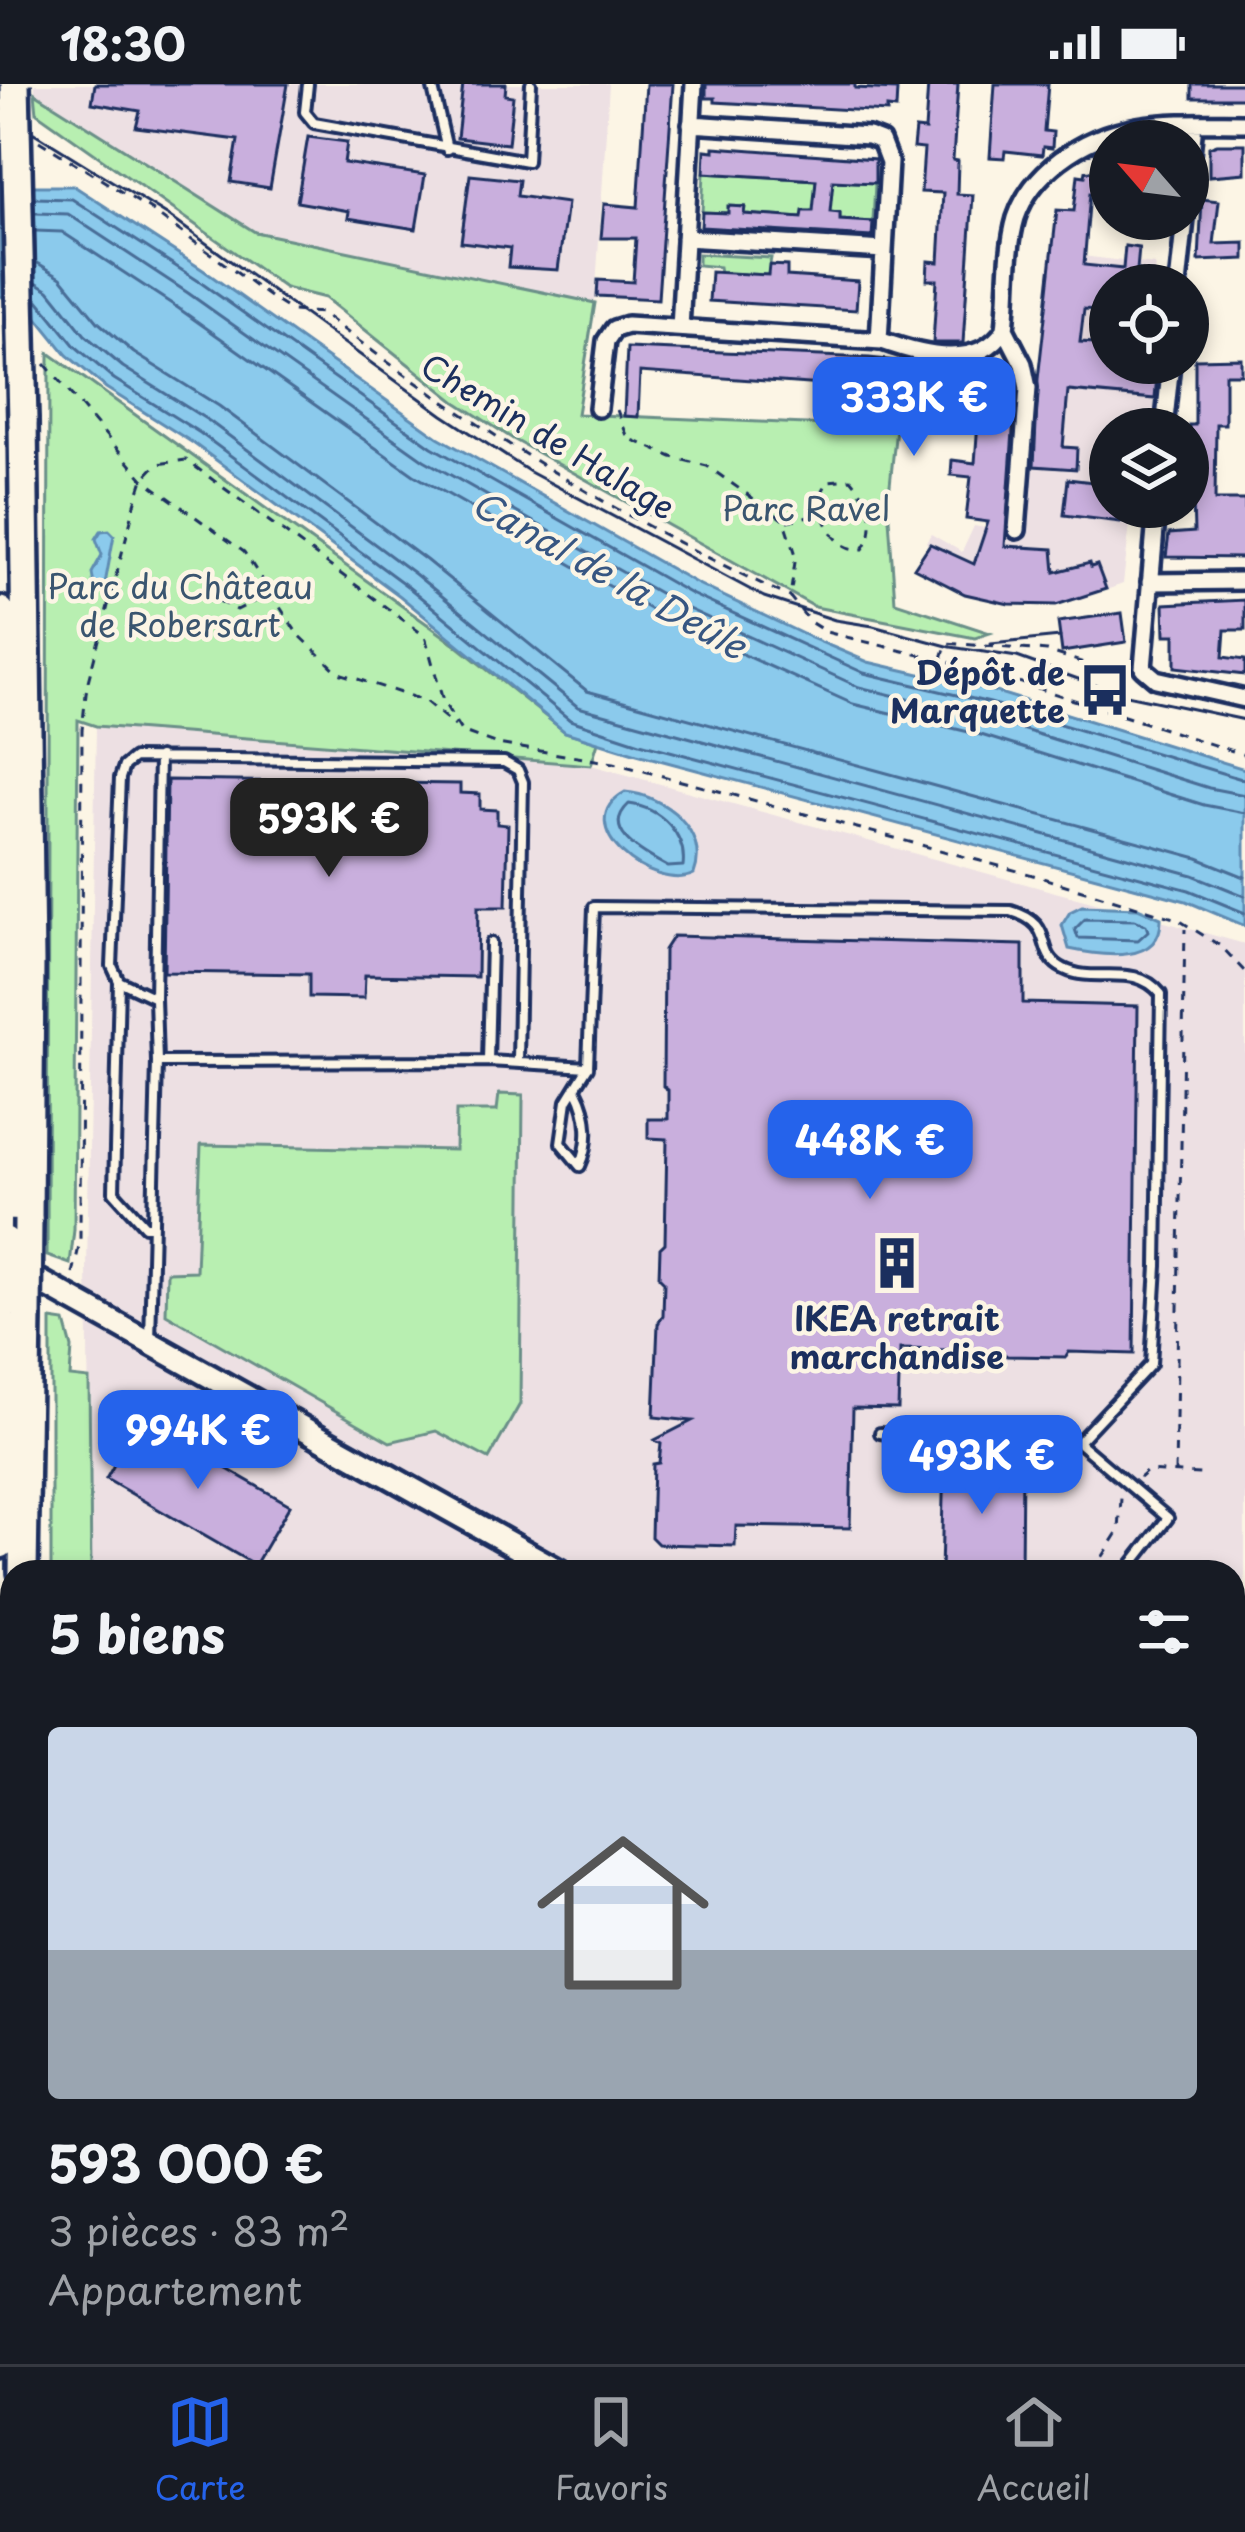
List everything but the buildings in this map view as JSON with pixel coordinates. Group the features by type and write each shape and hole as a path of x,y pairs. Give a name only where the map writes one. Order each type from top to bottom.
{"highway":[{"path":"11,1215 31,962 15,84"},
{"path":"0,611 5,1136 16,1311 23,1560"},
{"path":"0,1544 16,1311"}],"street":[{"path":"680,328 694,84"},
{"path":"1209,123 1245,123"},
{"path":"691,124 868,136 886,147 879,341"},
{"path":"1017,530 1028,388 1023,364 1005,329 1015,227 1022,202 1036,182 1089,142"},
{"path":"685,238 884,250"},
{"path":"598,408 606,341 614,328 627,325 879,341 908,350 969,355 990,347 1005,329"},
{"path":"1155,528 1141,657 1145,671 1156,679 1245,699"},
{"path":"1150,582 1245,581"},
{"path":"0,1260 539,1560"}],"lane":[{"path":"308,84 305,112 314,123 527,161 531,84"},
{"path":"431,84 447,149"},
{"path":"150,1342 159,757"},
{"path":"152,1226 145,1226 114,1192 119,981 112,966 120,778 124,766 134,758 504,762 518,770 523,782 518,1061"},
{"path":"577,1091 586,1108 586,1151 580,1166 560,1143 567,1101 588,1067 594,907 1010,910 1040,925 1050,958 1059,967 1151,981 1161,994 1151,1364 1078,1442"},
{"path":"488,1061 491,944"},
{"path":"119,981 155,998"},
{"path":"157,1062 518,1061 588,1067"},
{"path":"880,1432 922,1439 1078,1442 1168,1518 1135,1560"},
{"path":"515,1560 521,1550"}],"path":[{"name":"Chemin de Halage","path":"24,135 43,142 151,210 274,301 291,311 322,314 428,394 595,497 790,596 810,622 826,632 942,660 1245,755"},
{"path":"33,358 50,367 143,479 244,552 297,632 339,673 425,701 461,730 497,744 614,763 833,820 1033,875 1186,925 1222,947 1245,972"},
{"path":"598,408 619,410 628,438 672,458 706,466 785,521 796,555 790,596"},
{"path":"67,1295 80,1242 82,730 87,685 143,479 157,464 186,460 425,636 442,701 461,730"},
{"path":"851,479 859,486 874,526 871,538 863,549 844,547 822,514 821,492 828,481 851,479"},
{"path":"785,521 822,514"},
{"path":"219,601 237,610 271,593"},
{"path":"942,660 947,643 1047,651 1109,671 1145,671"},
{"path":"1174,1473 1186,925"}],"shaded area":[{"path":"35,84 609,84 595,303 255,232 35,93"},
{"path":"1050,252 1147,264 1089,264 1089,384 1156,384 1154,408 1089,408 1089,528 1130,528 1123,584 1075,601 1009,604 965,594 914,568 931,534 962,552 974,526 1008,532 1010,524 1025,526"},
{"path":"96,726 591,765 1245,944 1245,1560 91,1560 87,1269"}],"green space":[{"name":"Parc Ravel","path":"35,93 255,232 595,303 577,414 896,428 888,504 895,602 990,633 975,638 815,607 513,439 456,402 325,298 285,288 37,113"},
{"path":"704,173 816,180 816,186 833,181 875,183 873,222 840,220 840,213 804,211 802,218 744,214 744,207 729,206 728,213 702,212"},
{"path":"698,254 771,258 768,275 720,273 719,267 698,265"},
{"name":"Parc du Château de Robersart","path":"49,353 455,644 565,732 598,742 591,765 96,726 78,720 70,1264 47,1256"},
{"path":"499,1094 523,1095 520,1404 489,1459 436,1431 390,1442 166,1314 167,1272 196,1271 201,1145 455,1150 456,1111 497,1111"},
{"path":"51,1320 65,1322 72,1348 70,1377 89,1379 91,1560 51,1560"}],"water":[{"name":"Canal de la Deûle","path":"0,173 28,186 74,186 203,270 438,437 696,583 868,662 993,691 1245,769 1245,926 1186,901 565,732 400,596 193,443 106,388 67,355 30,309 0,296"},
{"path":"101,531 114,535 105,584 94,586 92,573 102,555 96,539"},
{"path":"625,792 654,800 680,818 695,843 694,874 677,878 658,874 622,853 605,822 609,806"},
{"path":"1082,906 1138,908 1161,918 1159,933 1152,944 1128,954 1069,949 1062,925 1070,912"}],"tram line":[{"path":"0,112 170,217 443,415 530,472 764,597 835,620 1017,657 1117,693 1245,720"},
{"path":"991,644 1060,637"}],"place":[{"name":"Dépôt de Marquette","path":"1105,690"},
{"name":"IKEA retrait marchandise","path":"897,1263"}]}
